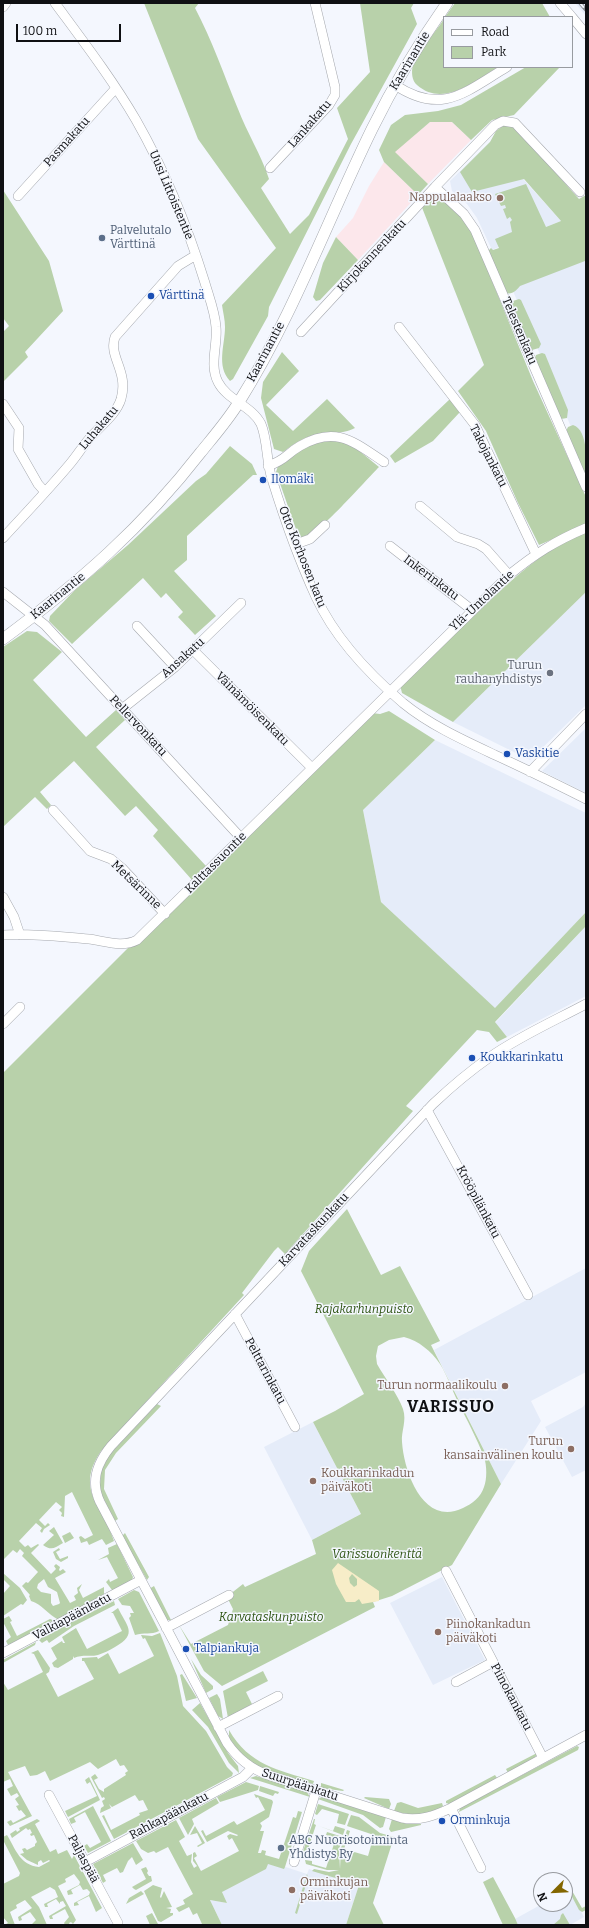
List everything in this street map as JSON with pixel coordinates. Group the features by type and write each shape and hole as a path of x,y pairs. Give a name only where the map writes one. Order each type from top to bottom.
{"main road":[{"name":"Kaarinantie","path":"3,639 35,615 102,560 142,522 181,477 238,403 277,332 372,129 418,44 447,3"}],"street":[{"name":"Uusi Littoistentie","path":"55,3 116,88 156,157 196,255 215,318 215,375 222,388 238,403"},
{"name":"Lankakatu","path":"270,168 329,105 335,95 335,87 315,3"},
{"path":"560,3 571,16"},
{"path":"576,28 586,34"},
{"path":"395,85 415,97 424,100 438,101 464,92 505,68"},
{"name":"Pasmakatu","path":"18,196 116,88"},
{"name":"Kirjokannenkatu","path":"301,332 435,187 495,125 503,121 514,123 580,192"},
{"name":"Telestenkatu","path":"435,187 464,214 475,230 586,487"},
{"name":"Luhakatu","path":"3,538 45,492 120,403 124,382 122,370 113,347 116,334 178,266 196,255"},
{"name":"Takojankatu","path":"399,327 475,425 536,554"},
{"name":"Otto Korhosen katu","path":"238,403 252,414 260,424 264,435 268,466 317,598 327,616 349,648 390,691 418,714 450,734 586,800"},
{"path":"3,404 19,428 18,449 38,484 45,492"},
{"path":"268,466 287,458 298,447 314,439 331,436 344,437 384,462"},
{"path":"420,506 457,537 478,544 486,549 508,575"},
{"path":"296,544 310,539 325,525"},
{"name":"Ylä-Untolantie","path":"390,691 508,575 557,540 586,528"},
{"name":"Inkerinkatu","path":"390,546 472,610"},
{"name":"Pellervonkatu","path":"3,592 12,600 35,615 241,838"},
{"name":"Ansakatu","path":"122,709 175,667 241,603"},
{"path":"137,626 175,667"},
{"name":"Väinämöisenkatu","path":"193,650 312,768"},
{"name":"Kalttassuontie","path":"3,935 91,939 130,944 137,940 390,691"},
{"path":"530,772 586,714"},
{"name":"Metsärinne","path":"53,810 90,851 110,859 122,868 165,914"},
{"path":"3,897 14,917 20,935"},
{"name":"Karvataskunkatu","path":"100,1502 96,1492 95,1479 100,1460 427,1110 459,1080 491,1056 526,1035 586,1004"},
{"path":"3,1024 20,1007"},
{"name":"Krööpilänkatu","path":"427,1110 528,1296"},
{"name":"Pelttarinkatu","path":"235,1314 296,1427"},
{"name":"Suurpäänkatu","path":"100,1502 218,1727 232,1750 252,1768 316,1791 409,1819 425,1818 451,1808 586,1735"},
{"name":"Piinokankatu","path":"446,1571 543,1758"},
{"name":"Valkiapäänkatu","path":"3,1653 141,1580"},
{"path":"166,1628 229,1595"},
{"path":"456,1682 493,1662"},
{"path":"218,1727 278,1696"},
{"name":"Rahkapäänkatu","path":"85,1862 243,1777 252,1768"},
{"path":"294,1862 316,1791"},
{"name":"Paljaspää","path":"49,1795 118,1923"},
{"path":"451,1808 481,1868"}],"shaded area":[{"path":"575,3 586,3 586,16"},
{"path":"430,122 452,122 471,140 428,184 394,152"},
{"name":"Nappulalaakso","path":"490,142 561,221 492,250 477,218 467,204 452,191 450,181"},
{"path":"384,162 418,195 358,260 336,237 353,218 369,186"},
{"path":"586,249 586,462 510,284"},
{"path":"586,592 586,705 530,760 453,722"},
{"path":"586,728 586,793 542,771"},
{"path":"435,740 586,813 586,912 495,1009 381,902 363,810"},
{"path":"586,926 586,996 507,1037 495,1023"},
{"name":"Turun normaalikoulu","path":"586,1268 586,1372 531,1401 541,1421 501,1484 434,1350"},
{"name":"Turun kansainvälinen koulu","path":"586,1403 586,1470 572,1477 545,1427 583,1407"},
{"name":"Koukkarinkadun päiväkoti","path":"313,1422 361,1514 312,1540 264,1447"},
{"name":"Piinokankadun päiväkoti","path":"442,1577 485,1660 433,1685 390,1603"},
{"name":"Orminkujan päiväkoti","path":"246,1854 307,1874 309,1869 359,1885 346,1925 222,1925 210,1900 227,1903 222,1893"},
{"path":"573,1896 584,1917 570,1925 518,1925 515,1919 533,1909 533,1912 573,1912"}],"green space":[{"path":"144,3 199,3 195,8 269,179 261,188 290,234 309,215 348,139 337,108 370,72 360,3 414,3 411,8 417,24 351,144 269,307 268,316 233,379 230,381 223,369 222,362 225,327 222,305 276,248 198,139"},
{"path":"455,3 542,3 549,16 446,16"},
{"path":"443,20 443,68 496,68 459,90 437,94 427,91 417,85 413,79 413,65 419,53"},
{"path":"524,68 559,68 514,115 492,120 471,140 452,122 430,122 395,152 428,184 418,195 384,162 379,150 391,125 405,115 438,111 461,105"},
{"path":"504,125 514,126 579,199 586,195 585,261 520,286 514,292 510,293 506,293 488,251 491,248 493,250 499,248 495,239 512,232 510,222 512,220 510,217 507,219 503,209 506,208 505,205 501,206 495,194 526,184 546,227 561,221 524,179 472,192 460,172 490,142 496,131"},
{"path":"3,190 49,261 63,311 25,352 28,357 3,382 3,332 9,326 3,318"},
{"path":"432,196 438,196 450,203 472,232 533,381 586,497 586,525 539,545 518,503 486,431 458,391 484,365 421,205"},
{"path":"336,237 358,260 320,300 316,301 313,297 323,263"},
{"path":"519,299 521,300 541,344 539,348 532,350 511,304 513,301"},
{"path":"282,352 299,371 266,405 293,431 327,399 355,428 341,432 324,433 304,438 283,452 274,449 261,398 263,382"},
{"path":"542,353 545,354 568,410 567,418 561,419 535,358 536,355"},
{"path":"450,399 460,412 433,441 395,463 390,456"},
{"path":"573,425 582,433 586,448 586,477 566,431 568,427"},
{"path":"332,439 352,445 379,467 319,529 303,539 298,535 276,472 278,466 307,445"},
{"path":"230,446 252,464 257,475 253,475 187,536 187,560 174,571 216,616 195,635 178,617 183,612 166,593 161,598 143,578 72,644 49,621 50,616 74,591 128,545 196,481 206,474"},
{"path":"586,531 586,592 453,722 402,693 400,685 526,568 555,548"},
{"path":"27,631 37,632 62,652 33,680 86,737 116,710 125,720 96,747 206,866 192,880 153,836 158,830 136,806 125,816 74,761 40,792 51,805 47,809 35,797 3,827 3,647"},
{"path":"389,711 435,740 363,810 381,902 495,1008 586,912 586,926 495,1022 507,1037 497,1042 489,1032 477,1030 406,1106 413,1111 285,1254 278,1247 274,1251 242,1293 244,1295 101,1451 93,1465 90,1477 91,1488 94,1498 114,1541 106,1545 102,1539 89,1545 87,1541 81,1543 79,1537 81,1536 85,1539 93,1535 72,1492 65,1496 64,1517 61,1516 62,1513 59,1510 62,1507 56,1502 39,1520 45,1526 48,1523 50,1525 44,1529 42,1533 40,1531 42,1528 36,1523 19,1541 25,1547 28,1545 31,1548 38,1544 39,1545 31,1553 51,1574 56,1569 54,1566 56,1564 60,1567 60,1571 63,1569 66,1572 55,1578 70,1603 76,1600 74,1596 78,1593 77,1588 82,1584 79,1590 83,1598 104,1587 104,1594 59,1620 35,1602 31,1601 30,1595 22,1586 26,1582 28,1583 38,1572 22,1556 24,1553 20,1549 17,1553 13,1550 3,1560 3,1073 129,947 141,941 372,713 380,714","holes":["44,1579 48,1587 57,1592 59,1604 53,1606 51,1603 51,1594 41,1592 37,1588 38,1584"]},
{"path":"347,1209 381,1275 400,1266 440,1341 431,1345 501,1484 452,1565 392,1596 373,1602 375,1607 222,1686 204,1671 179,1625 191,1644 228,1625 233,1609 228,1599 229,1595 243,1584 245,1587 316,1554 312,1540 361,1514 313,1422 364,1394 301,1271 309,1251","holes":["404,1337 415,1341 424,1347 440,1364 475,1436 485,1461 486,1480 481,1494 476,1500 463,1508 449,1512 437,1510 427,1503 418,1493 407,1468 402,1442 404,1422 403,1409 395,1392 377,1364 376,1356 378,1346 389,1340"]},
{"path":"157,1404 161,1406 116,1453 105,1470 104,1489 118,1519 115,1521 101,1494 101,1469 109,1455"},
{"path":"54,1527 63,1543 55,1547 48,1548 43,1545 54,1535 49,1531"},
{"path":"70,1532 74,1538 65,1543 62,1536"},
{"path":"125,1533 149,1577 147,1580 122,1536"},
{"path":"117,1544 133,1577 132,1580 115,1592 106,1582 109,1579 110,1582 118,1578 107,1557 98,1560 109,1554 108,1548"},
{"path":"59,1548 60,1550 56,1552 60,1559 68,1556 68,1558 61,1562 56,1559 53,1552"},
{"path":"3,1573 20,1588 27,1600 23,1605 21,1604 3,1616 3,1594 10,1586 3,1579"},
{"path":"154,1586 171,1620 167,1620 149,1589"},
{"path":"134,1590 139,1592 159,1631 135,1635 129,1618 131,1616 130,1613 134,1613 130,1606 122,1605 118,1599"},
{"path":"114,1601 115,1605 74,1626 49,1643 47,1640 42,1643 39,1640 43,1636"},
{"path":"118,1608 127,1624 129,1633 127,1638 109,1650 98,1655 80,1656 74,1658 73,1656 73,1659 58,1668 54,1667 52,1663 57,1659 51,1648 62,1641 65,1643 62,1637 76,1628 87,1649 122,1631 113,1613 111,1613"},
{"path":"9,1616 12,1621 10,1622 17,1636 50,1619 55,1621 49,1622 46,1626 9,1647 6,1641 11,1637 3,1622 3,1619"},
{"path":"160,1633 177,1676 183,1706 206,1731 227,1767 233,1773 232,1776 114,1839 102,1816 104,1815 111,1830 140,1815 139,1813 148,1810 143,1800 139,1801 135,1795 112,1807 109,1804 111,1808 100,1813 101,1808 104,1806 102,1801 105,1799 104,1797 102,1798 91,1777 95,1774 98,1778 94,1780 99,1789 104,1792 104,1789 126,1775 125,1773 128,1771 124,1765 120,1766 116,1759 98,1769 90,1762 50,1781 45,1771 37,1775 30,1776 25,1766 8,1772 32,1816 10,1826 7,1822 11,1820 13,1823 26,1816 21,1810 19,1811 16,1806 19,1805 15,1799 19,1796 17,1793 11,1796 7,1789 13,1786 10,1779 3,1782 3,1682 8,1690 43,1672 34,1654 31,1653 38,1650 50,1668 49,1672 46,1674 58,1697 94,1679 84,1661 82,1661 82,1658 97,1657 98,1659 108,1653 119,1674 154,1656 145,1638 143,1639 141,1635 152,1636"},
{"path":"36,1642 35,1645 3,1663 3,1660"},
{"path":"191,1659 201,1675 213,1686 213,1689 206,1693"},
{"path":"263,1671 268,1681 246,1692 252,1704 228,1718 223,1691"},
{"path":"182,1674 197,1698 186,1701 180,1675"},
{"path":"217,1694 220,1699 223,1719 218,1716 209,1698"},
{"path":"200,1703 228,1753 238,1766 239,1773 229,1763 208,1727 192,1710"},
{"path":"229,1730 237,1742 255,1759 277,1769 314,1781 313,1784 262,1769 249,1761 237,1750 229,1738"},
{"path":"577,1746 579,1747 578,1750 459,1812 460,1808"},
{"path":"537,1753 535,1758 508,1773 506,1769"},
{"path":"495,1775 497,1778 449,1804 446,1803 446,1801"},
{"path":"256,1776 307,1792 310,1797 250,1778"},
{"path":"89,1777 100,1800 68,1817 65,1811 97,1796 90,1782 87,1784 85,1780"},
{"path":"246,1782 259,1786 258,1790 220,1802 217,1797"},
{"path":"321,1783 344,1790 321,1788"},
{"path":"260,1786 279,1792 278,1794 275,1793 273,1796 259,1791"},
{"path":"254,1794 272,1800 273,1802 269,1817 260,1823 262,1826 260,1831 264,1831 258,1853 261,1853 262,1850 266,1851 265,1855 279,1859 293,1817 296,1818 298,1811 302,1812 285,1867 284,1869 268,1864 266,1869 222,1892 227,1903 210,1900 222,1925 200,1925 202,1924 197,1913 193,1915 189,1907 179,1912 176,1908 185,1904 183,1900 193,1894 168,1847 156,1853 154,1851 148,1853 141,1849 136,1841 176,1820 185,1837 179,1841 187,1856 192,1854 191,1862 194,1868 197,1866 193,1861 193,1853 195,1852 197,1856 194,1858 201,1871 239,1851 232,1838 229,1840 227,1836 230,1834 238,1835 228,1831 207,1842 201,1831 203,1830 206,1836 234,1821 237,1825 265,1810 258,1797 256,1798"},
{"path":"322,1797 386,1817 383,1827 380,1828 363,1815 318,1799"},
{"path":"216,1798 219,1803 192,1819 194,1824 188,1835 179,1818"},
{"path":"364,1798 389,1799 391,1804 389,1809"},
{"path":"401,1802 418,1808 442,1803 443,1806 438,1810 426,1814 413,1815 394,1811 397,1803"},
{"path":"318,1804 349,1814 345,1825 337,1823 339,1814 322,1809 317,1815 315,1814"},
{"path":"93,1806 111,1841 88,1853 84,1846 87,1844 90,1848 101,1842 85,1812 74,1818 76,1822 71,1824 69,1819"},
{"path":"351,1815 359,1817 380,1833 394,1837 373,1903 384,1925 346,1925 359,1885 312,1871 314,1869 329,1872 339,1870 327,1870 306,1864 305,1860 312,1861 312,1864 326,1868 336,1838 326,1835 327,1832 343,1837 339,1849 340,1869 341,1848 347,1830 350,1831 344,1849 368,1856 374,1835 347,1826"},
{"path":"37,1819 40,1821 35,1824 50,1852 56,1849 58,1854 67,1850 72,1859 74,1855 102,1908 96,1912 89,1896 77,1902 79,1905 74,1906 74,1903 89,1895 90,1892 87,1889 83,1890 80,1885 71,1890 73,1894 68,1895 67,1891 79,1885 80,1882 74,1874 65,1879 66,1882 58,1886 76,1920 73,1924 71,1922 69,1923 70,1925 65,1925 64,1923 69,1917 65,1909 52,1916 53,1919 50,1919 49,1916 66,1906 63,1901 60,1902 60,1904 56,1899 47,1904 48,1907 45,1907 44,1904 58,1897 55,1890 50,1887 31,1897 39,1907 47,1925 31,1925 36,1920 30,1912 21,1917 22,1920 19,1921 18,1917 32,1908 25,1900 16,1905 17,1908 10,1912 15,1925 4,1925 8,1923 3,1917 3,1884 19,1876 20,1873 3,1840 3,1837 7,1835 19,1856 23,1860 33,1866 39,1867 50,1861 49,1860 43,1863 41,1860 38,1862 38,1865 27,1860 20,1854 24,1853 22,1849 25,1848 27,1850 35,1846 37,1842 34,1835 31,1836 30,1834 32,1833 30,1829 28,1830 26,1828 12,1838 10,1834 16,1830 17,1832 20,1830 19,1828"},
{"path":"314,1819 314,1824 316,1825 305,1858 302,1854"},
{"path":"392,1819 407,1824 421,1825 391,1832 389,1829"},
{"path":"195,1826 205,1843 198,1847 197,1846 202,1843 197,1833 190,1835"},
{"path":"319,1826 333,1831 335,1826 345,1829 343,1835"},
{"path":"133,1843 143,1860 136,1865 132,1857 128,1861 123,1872 120,1873 117,1868 103,1875 106,1881 103,1883 93,1864"},
{"path":"146,1867 148,1871 147,1873 151,1876 152,1881 136,1890 132,1887 146,1879 141,1869"},
{"path":"307,1874 308,1878 297,1914 295,1913"},
{"path":"493,1877 518,1925 503,1925 483,1882"},
{"path":"153,1885 162,1888 160,1897 161,1898 164,1891 172,1907 166,1908 171,1909 170,1913 173,1913 173,1915 161,1922 158,1921 144,1891"},
{"path":"141,1891 144,1894 126,1904 129,1898"},
{"path":"573,1892 582,1908 586,1906 586,1910 582,1912 579,1910 573,1899"},
{"path":"152,1913 158,1924 157,1925 150,1925 146,1916"},
{"path":"563,1913 570,1925 553,1925 560,1919"}],"sand":[{"path":"338,1563 379,1591 379,1601 362,1604 359,1599 355,1602 346,1602 336,1584 332,1570","holes":["352,1574 357,1579 357,1585 354,1587 350,1583 349,1578"]}],"railway":[{"path":"580,3 586,10"}],"place":[{"name":"Nappulalaakso","path":"500,198"},
{"name":"Palvelutalo Värttinä","path":"102,238"},
{"name":"Värttinä","path":"151,296"},
{"name":"Ilomäki","path":"263,480"},
{"name":"Turun rauhanyhdistys","path":"550,673"},
{"name":"Vaskitie","path":"507,754"},
{"name":"Koukkarinkatu","path":"472,1058"},
{"name":"Turun normaalikoulu","path":"505,1386"},
{"name":"Turun kansainvälinen koulu","path":"571,1449"},
{"name":"Koukkarinkadun päiväkoti","path":"313,1481"},
{"name":"Piinokankadun päiväkoti","path":"438,1632"},
{"name":"Talpiankuja","path":"186,1649"},
{"name":"Orminkuja","path":"442,1821"},
{"name":"ABC Nuorisotoiminta Yhdistys Ry","path":"281,1848"},
{"name":"Orminkujan päiväkoti","path":"292,1890"}],"district":[{"name":"VARISSUO","path":"451,1408"}],"park label":[{"name":"Rajakarhunpuisto","path":"364,1310"},
{"name":"Varissuonkenttä","path":"377,1555"},
{"name":"Karvataskunpuisto","path":"271,1618"}]}
